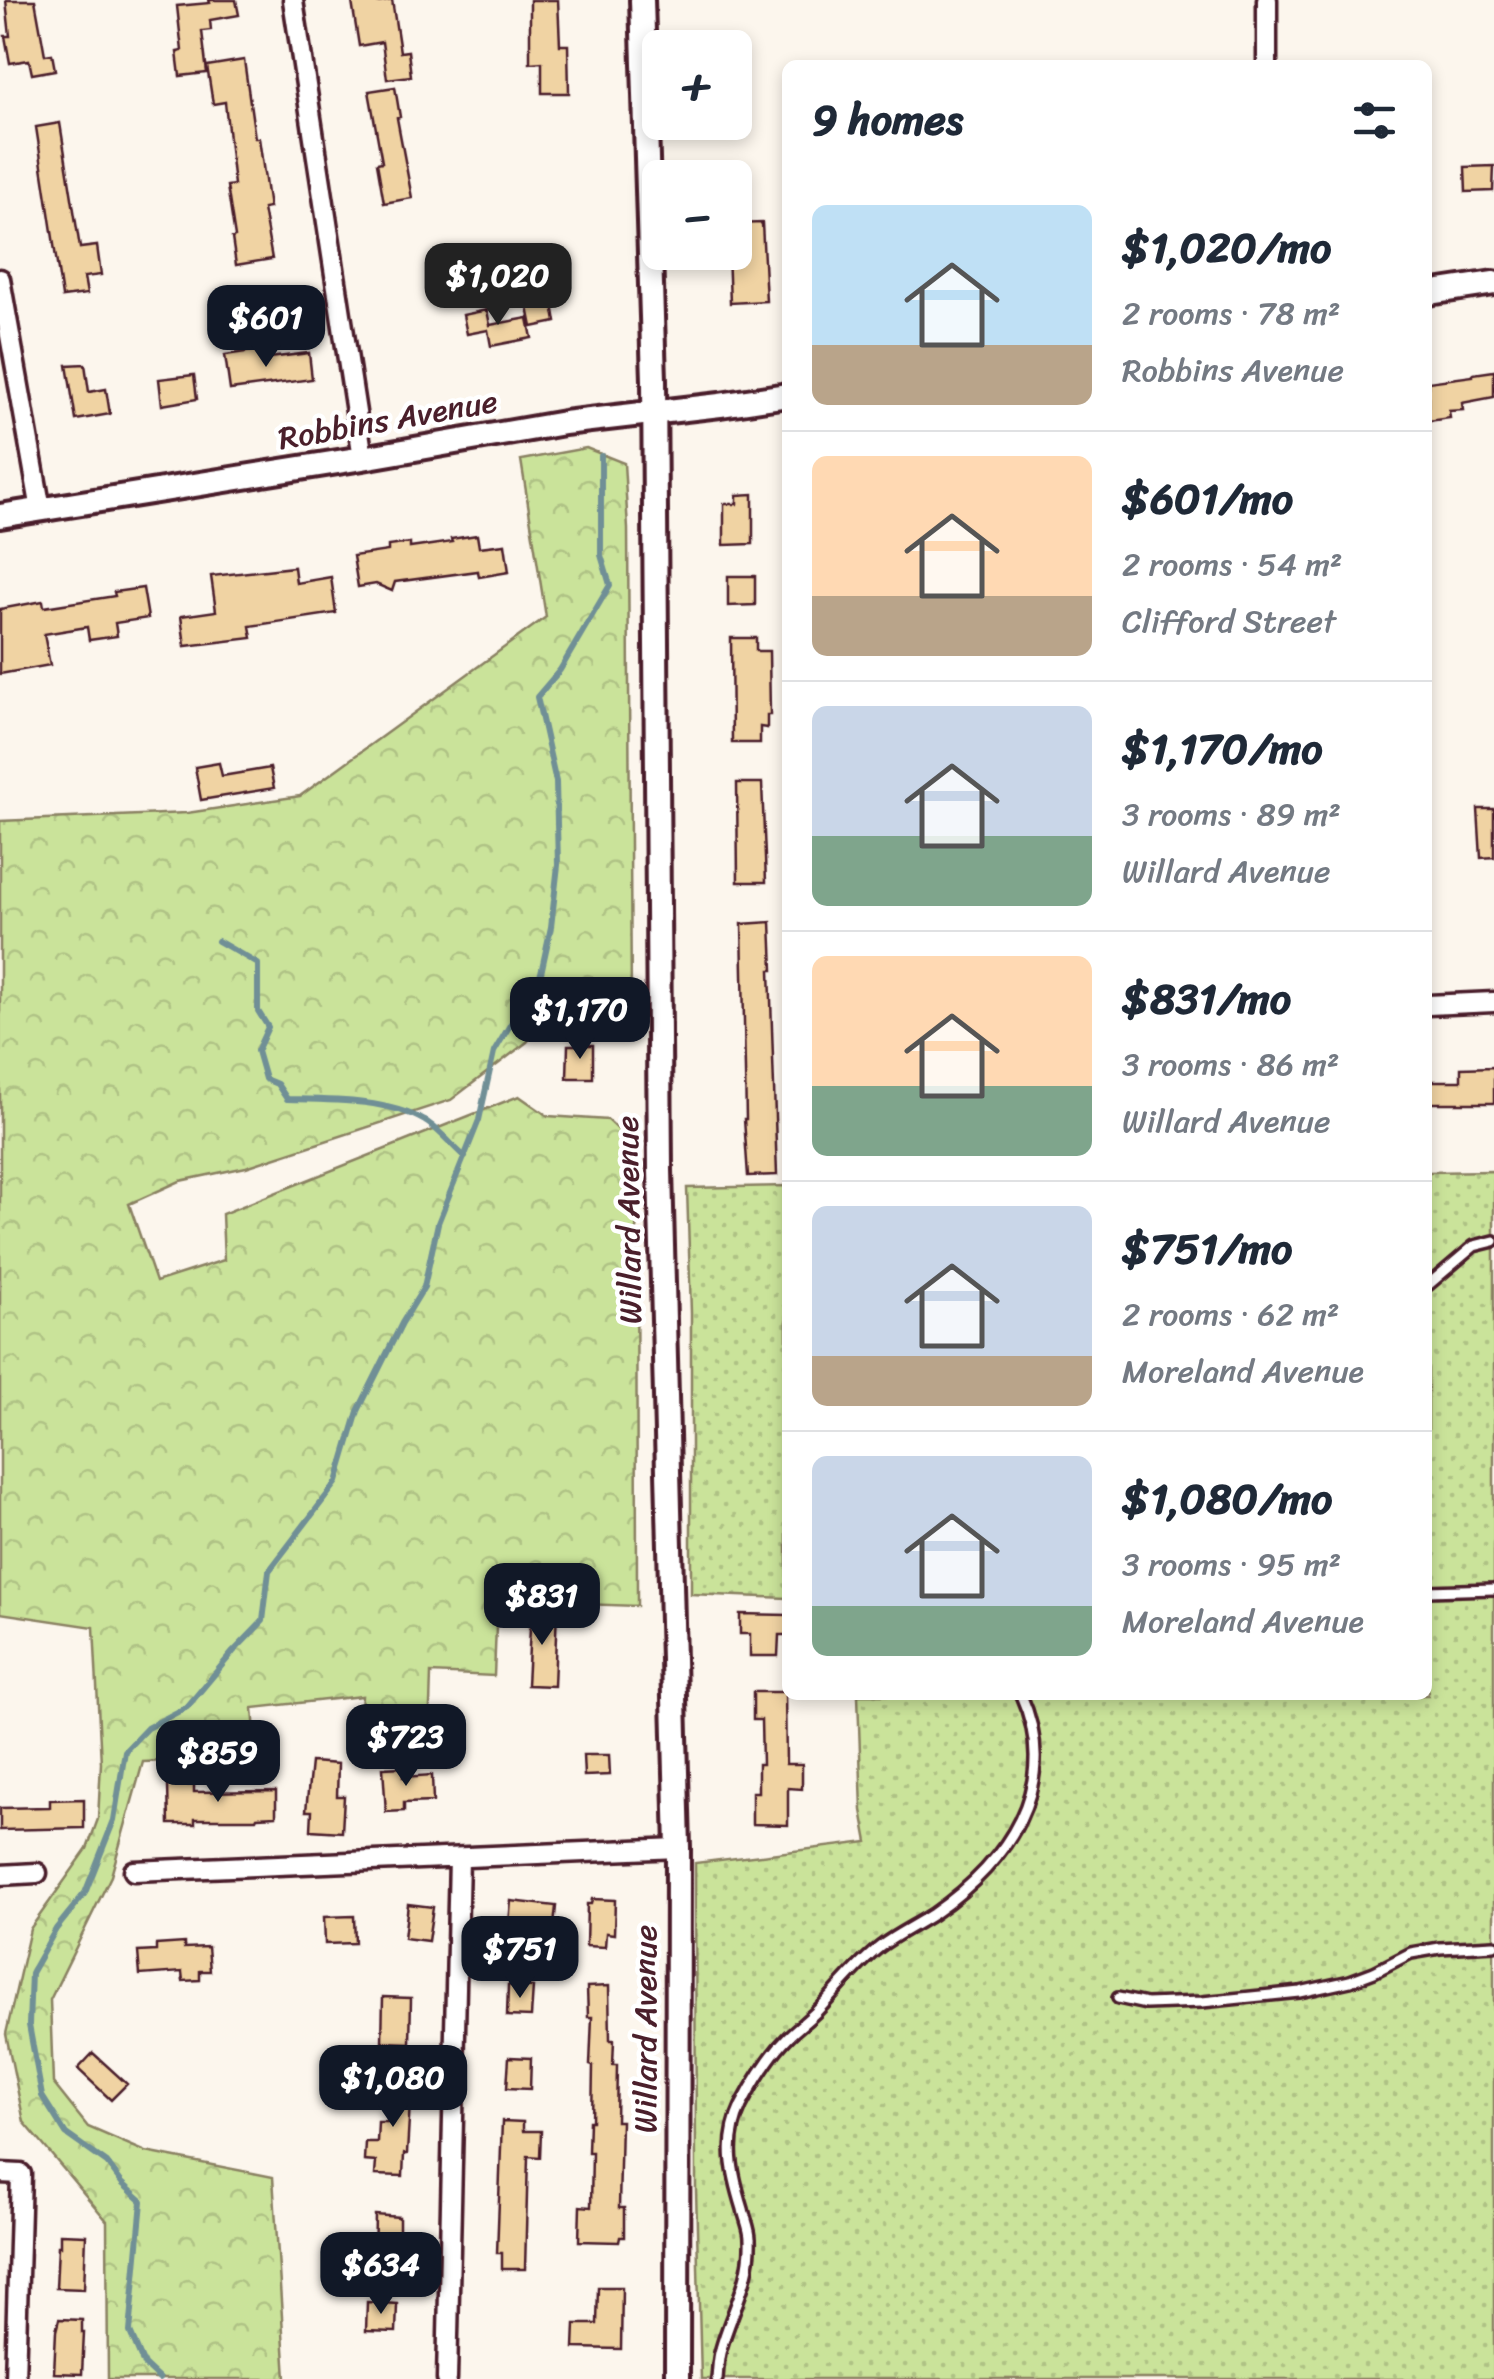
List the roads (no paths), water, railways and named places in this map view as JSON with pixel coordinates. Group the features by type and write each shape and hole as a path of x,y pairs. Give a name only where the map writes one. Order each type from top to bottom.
{"main road":[{"name":"Willard Avenue","path":"642,0 654,412 660,1170 678,1848 676,2379"},
{"path":"1432,292 1494,283"},
{"name":"Robbins Avenue","path":"0,516 564,423 782,396"}],"street":[{"path":"293,0 363,458"},
{"path":"1267,0 1267,60"},
{"path":"0,278 41,510"},
{"path":"1432,1005 1494,1002"},
{"path":"134,1871 678,1848"},
{"path":"447,2379 458,1858"},
{"path":"0,1875 37,1872"},
{"path":"0,2174 22,2174 15,2379"}],"lane":[{"path":"1432,1282 1474,1246 1494,1241"},
{"path":"1432,1590 1494,1589"},
{"path":"717,2379 720,2352 746,2281 750,2238 731,2170 734,2122 760,2074 786,2039 861,1963 968,1886 1006,1844 1023,1814 1036,1770 1036,1746 1022,1700"},
{"path":"1118,1998 1165,2004 1300,1992 1350,1981 1411,1953 1494,1945"}],"waterway":[{"path":"159,2379 144,2365 130,2332 142,2201 107,2163 66,2134 42,2096 29,2025 31,1973 56,1929 85,1893 114,1820 125,1751 147,1728 187,1707 263,1621 269,1571 337,1482 358,1411 424,1287 438,1223 479,1120 494,1052 541,973 551,927 558,865 556,782 537,697 560,670 610,585 601,555 601,456"},
{"path":"218,941 258,964 258,1011 268,1027 257,1051 265,1079 277,1084 287,1099 358,1102 393,1108 430,1124 465,1157"}]}
